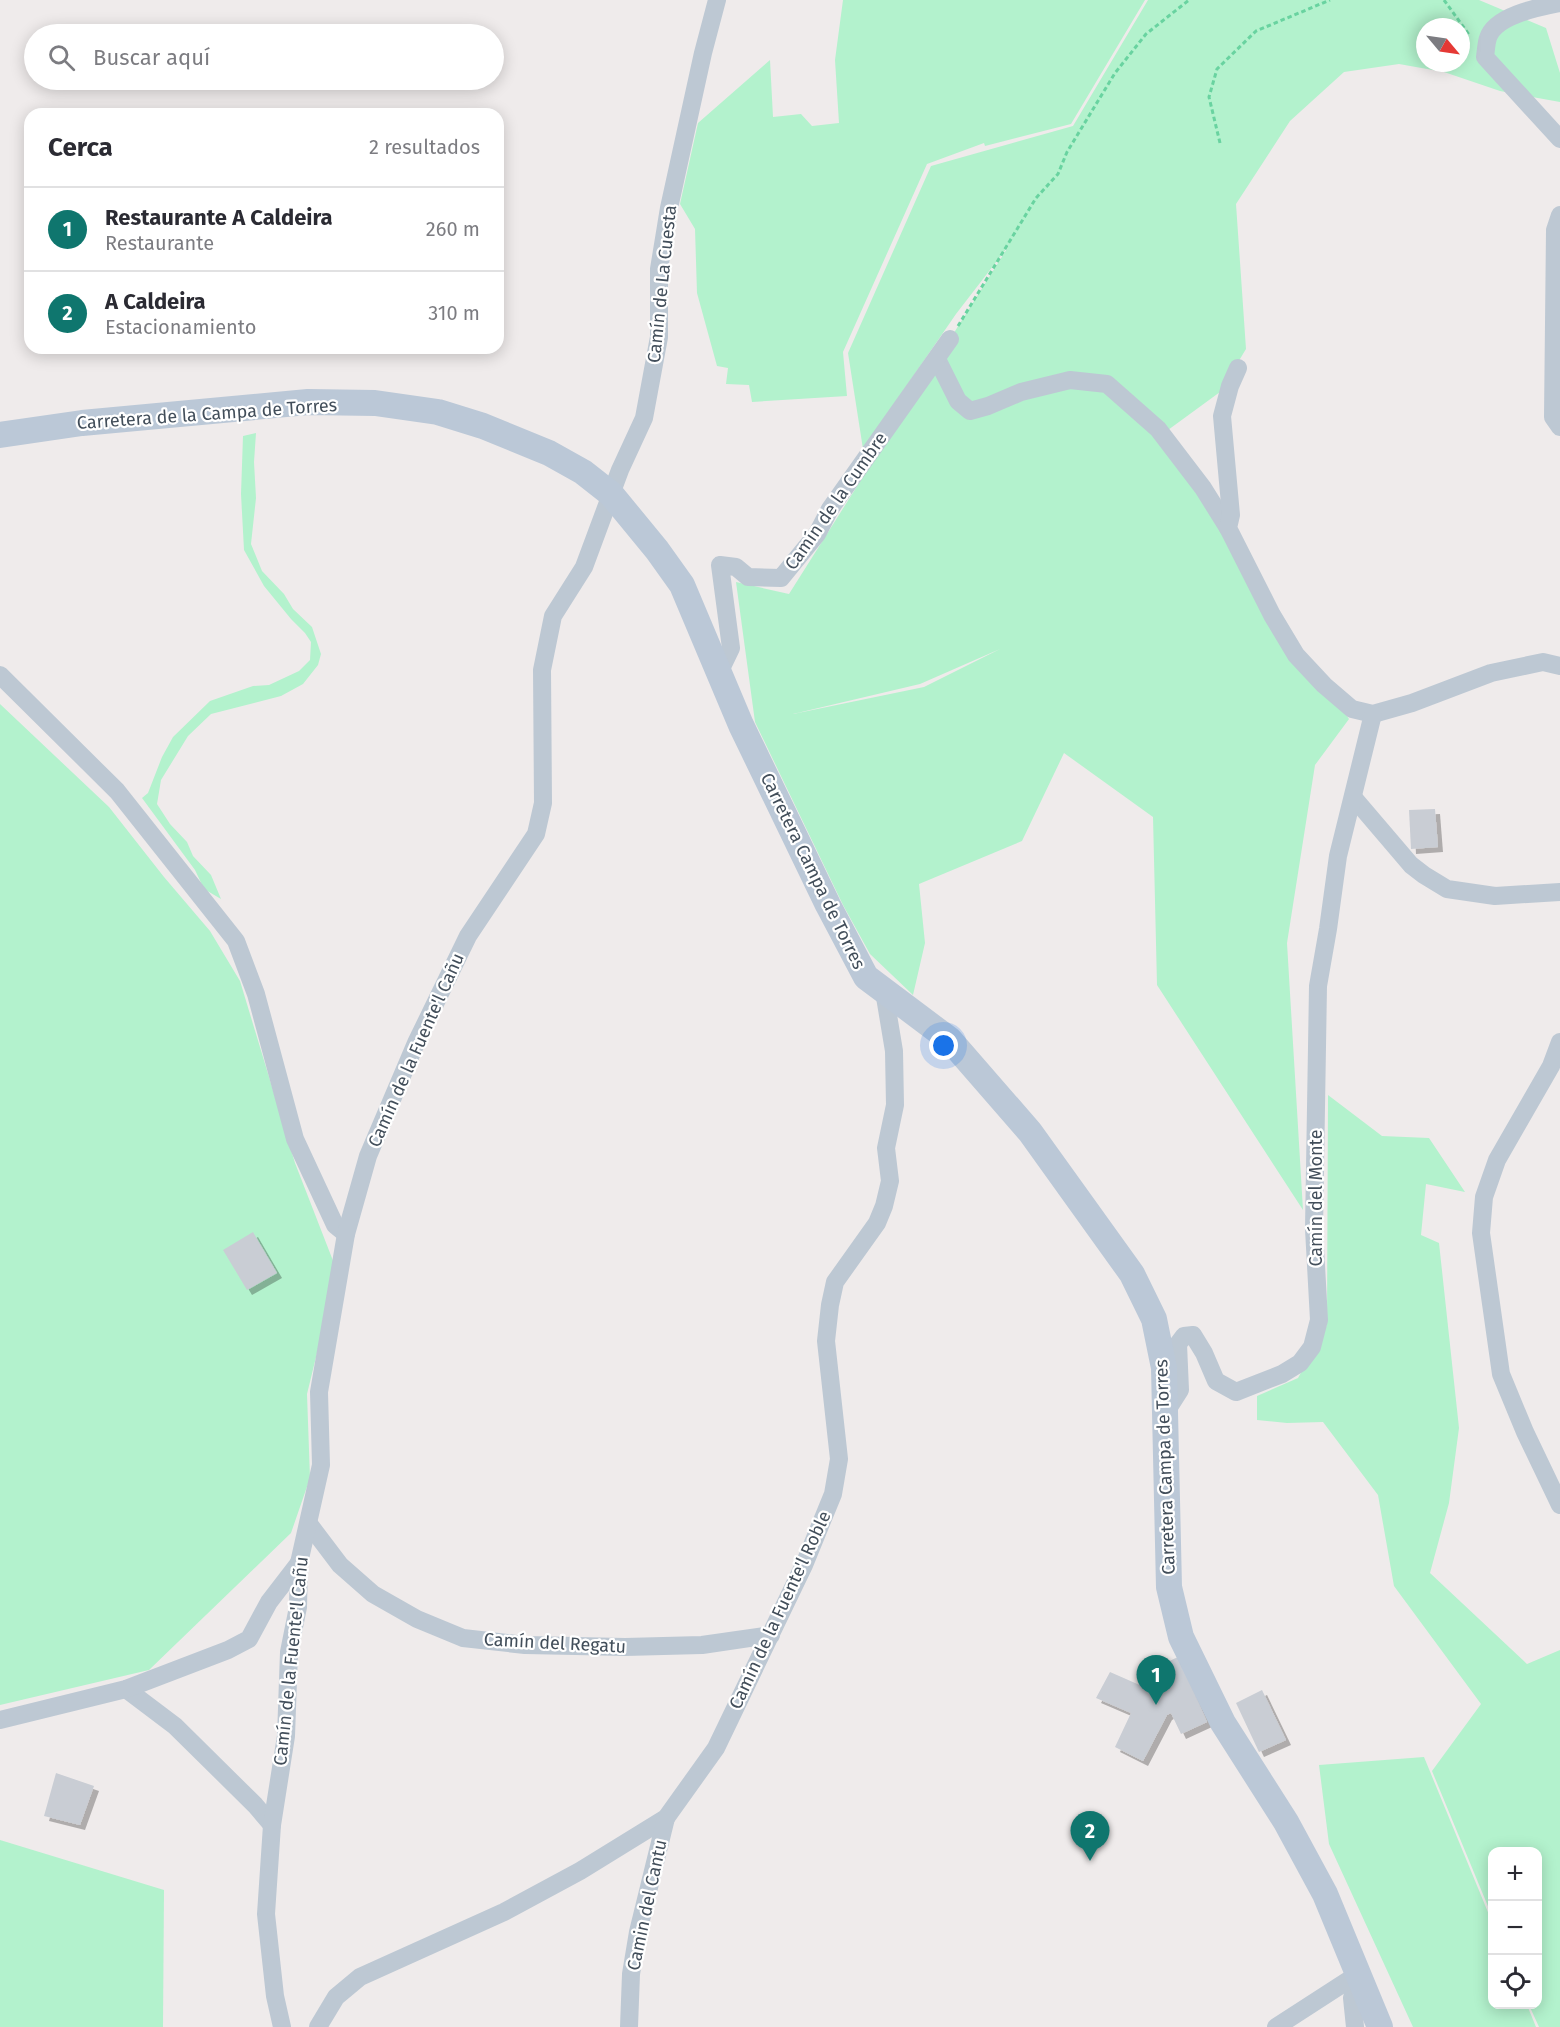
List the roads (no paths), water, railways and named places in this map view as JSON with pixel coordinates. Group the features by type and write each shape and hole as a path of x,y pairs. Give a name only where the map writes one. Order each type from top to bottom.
{"street":[{"name":"Camín de La Cuesta","path":"611,494 644,418 658,338 660,268 669,208 702,53 717,0"},
{"path":"1560,3 1524,11 1499,23 1488,35 1485,57 1560,139"},
{"path":"1560,215 1555,230 1553,417 1560,427"},
{"name":"Camín de la Cumbre","path":"719,673 731,648 720,565 736,567 748,577 781,578 818,534 830,509 950,339"},
{"path":"937,359 958,401 970,411 1021,392 1070,381 1107,384 1158,429 1197,478 1228,528 1272,615 1296,655 1324,685 1352,709 1373,714 1412,703 1491,673 1543,662 1560,666"},
{"path":"1228,528 1231,514 1222,416 1230,386 1238,368"},
{"name":"Carretera de la Campa de Torres","path":"0,435 82,423 308,402 375,403 438,412 483,426 549,453 583,472 611,494"},
{"name":"Carretera Campa de Torres","path":"611,494 657,550 682,585 741,725 866,977 950,1040 1030,1132 1132,1274 1154,1319 1164,1368 1169,1587 1181,1637 1223,1723 1286,1822 1325,1894 1380,2027"},
{"name":"Camín de la Fuente'l Cañu","path":"282,2027 274,1996 266,1914 272,1826 286,1736 289,1652 298,1607 299,1563 321,1465 319,1392 346,1234 368,1156 416,1042 468,936 536,834 543,803 542,670 553,616 584,567 611,494"},
{"path":"0,675 117,791 236,941 256,994 296,1139 335,1225 346,1234"},
{"path":"1373,714 1353,797 1411,865 1447,889 1495,896 1560,892"},
{"name":"Camín del Monte","path":"1166,1412 1180,1390 1179,1344 1184,1336 1193,1335 1216,1381 1236,1392 1300,1363 1312,1347 1319,1320 1314,1229 1318,986 1338,856 1353,797"},
{"name":"Camín de la Fuente'l Roble","path":"318,2027 336,1997 360,1977 504,1912 580,1871 666,1818 716,1748 804,1565 833,1494 839,1459 826,1341 830,1305 835,1282 877,1223 890,1181 886,1148 895,1105 894,1051 884,991"},
{"path":"1560,1042 1551,1066 1497,1160 1484,1197 1480,1233 1501,1374 1525,1432 1560,1504"},
{"name":"Camín del Regatu","path":"309,1524 340,1565 373,1594 417,1619 463,1638 525,1645 625,1647 702,1645 771,1635"},
{"path":"0,1720 126,1689 228,1650 249,1639 269,1602 299,1563"},
{"path":"126,1689 175,1726 255,1805 272,1826"},
{"name":"Camin del Cantu","path":"628,2027 631,1974 638,1932 666,1818"},
{"path":"1276,2027 1358,1974"},
{"path":"1355,2027 1352,1998 1358,1974"}],"place":[{"name":"Restaurante A Caldeira","path":"1156,1705"},
{"name":"A Caldeira","path":"1090,1861"}]}
